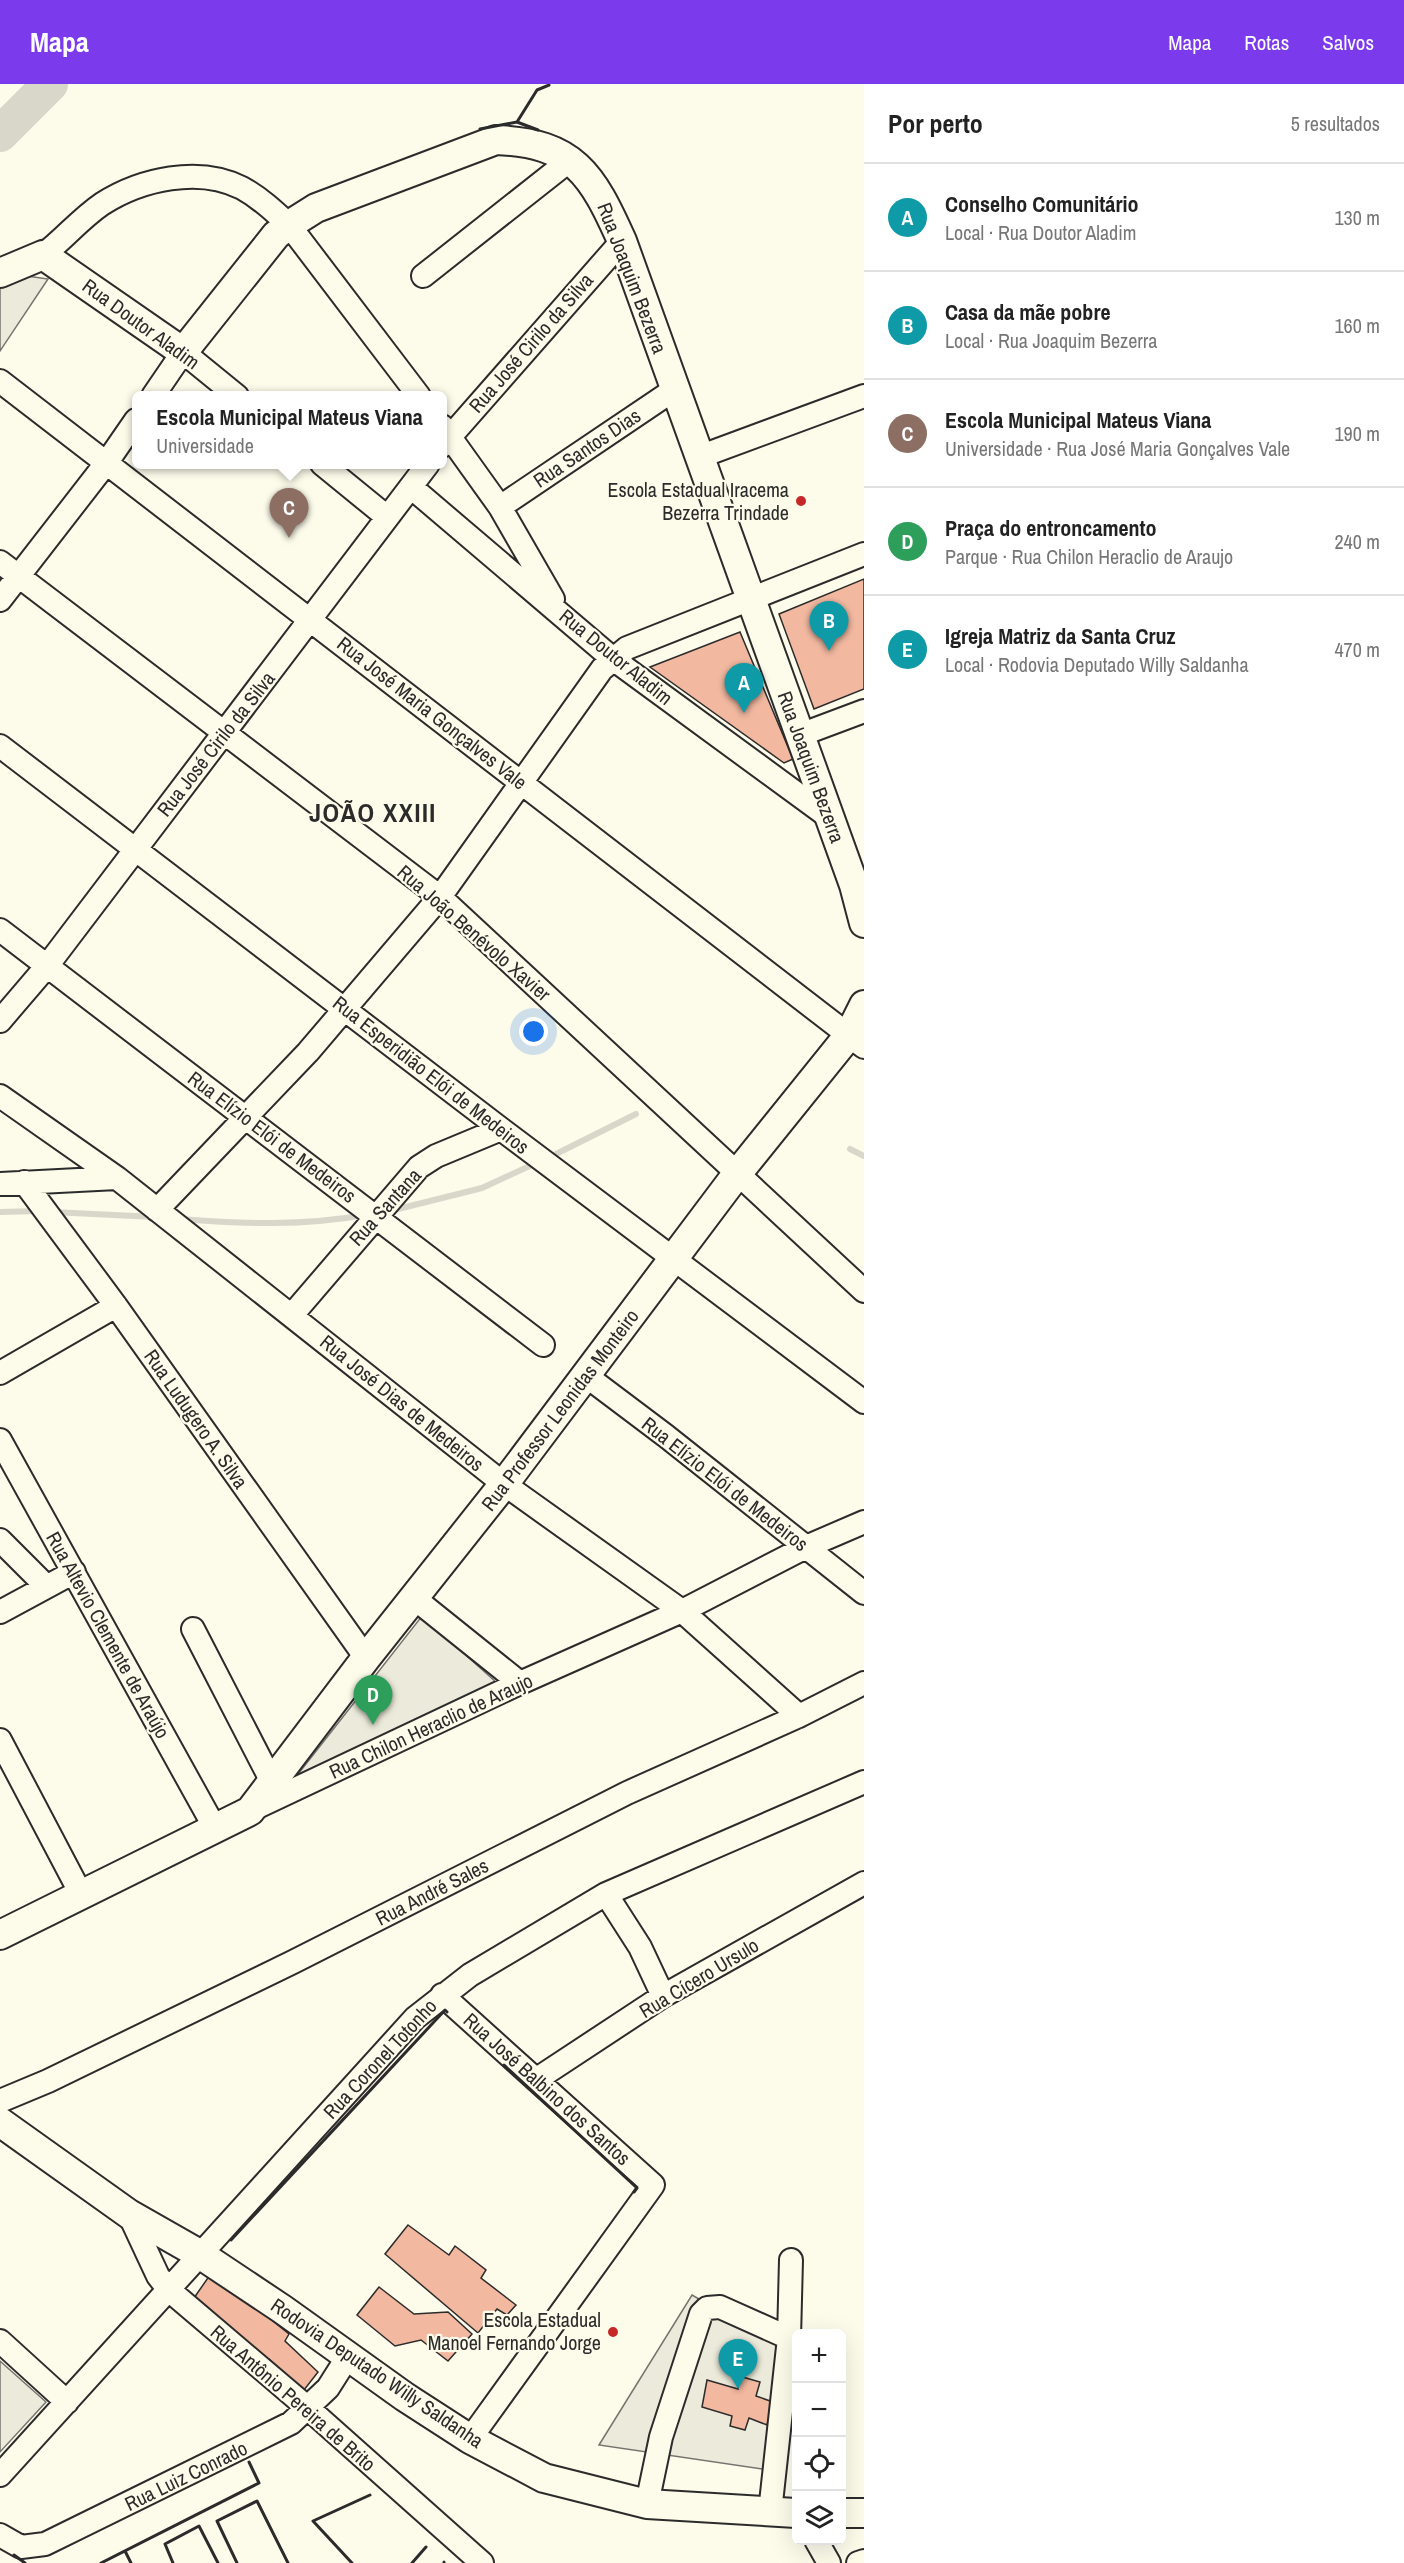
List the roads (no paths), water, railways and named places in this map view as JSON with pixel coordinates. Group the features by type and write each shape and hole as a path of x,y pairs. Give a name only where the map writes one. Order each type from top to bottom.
{"main road":[{"name":"Rua Joaquim Bezerra","path":"183,352 276,235 316,208 496,140 527,141 550,148 570,160 589,180 604,202 622,241 830,818 859,883 864,923"},
{"path":"0,273 43,255"},
{"name":"Rua Doutor Aladim","path":"43,255 183,352"},
{"name":"Rua Professor Leonidas Monteiro","path":"250,1811 366,1658 504,1484 737,1174 856,1041 864,1005"},
{"name":"Rua Chilon Heraclio de Araujo","path":"0,1935 216,1830 250,1811"},
{"name":"Rodovia Deputado Willy Saldanha","path":"0,2122 129,2214 201,2255 282,2309 347,2358 470,2439 543,2478 647,2504 783,2512"},
{"path":"846,2513 864,2513"}],"street":[{"path":"423,276 570,160"},
{"path":"43,255 102,204 133,187 164,179 220,180 241,188 264,202 289,225 414,391"},
{"name":"Rua José Cirilo da Silva","path":"447,434 622,241"},
{"path":"156,391 183,352"},
{"name":"Rua Doutor Aladim","path":"183,352 231,391"},
{"name":"Rua José Maria Gonçalves Vale","path":"0,381 856,1041"},
{"name":"Rua Santos Dias","path":"500,507 675,389"},
{"path":"699,457 864,396"},
{"path":"0,600 107,462 132,426"},
{"path":"447,439 500,507 562,614"},
{"path":"327,469 387,517"},
{"name":"Rua José Cirilo da Silva","path":"0,1021 47,966 425,469"},
{"name":"Rua Doutor Aladim","path":"411,487 613,658 830,818"},
{"path":"157,1210 346,1008 440,897 520,781 602,669 613,658 627,648 750,597 864,554"},
{"name":"Rua João Benévolo Xavier","path":"0,562 440,897 864,1291"},
{"path":"800,735 864,711"},
{"name":"Rua Esperidião Elói de Medeiros","path":"0,746 346,1008 501,1129 864,1402"},
{"name":"Rua Elízio Elói de Medeiros","path":"0,930 543,1345"},
{"name":"Rua José Dias de Medeiros","path":"0,1096 117,1178 504,1484 682,1611 799,1716"},
{"name":"Rua Santana","path":"292,1315 418,1167 436,1155 501,1129"},
{"path":"0,1184 117,1178"},
{"name":"Rua Ludugero A. Silva","path":"24,1182 116,1306 366,1658"},
{"path":"0,1373 116,1306"},
{"name":"Rua Elízio Elói de Medeiros","path":"585,1375 864,1593"},
{"name":"Rua Altevio Clemente de Araújo","path":"0,1440 216,1830"},
{"name":"Rua Chilon Heraclio de Araujo","path":"250,1811 520,1683 682,1611 806,1547 864,1522"},
{"path":"0,1539 46,1586"},
{"path":"0,1612 74,1572"},
{"path":"414,1598 520,1683"},
{"path":"194,1629 272,1782"},
{"name":"Rua André Sales","path":"0,2101 293,1962 627,1793 799,1716 864,1683"},
{"path":"0,1740 82,1896"},
{"name":"Rua Coronel Totonho","path":"0,2475 415,2018 441,1995 606,1894 864,1782"},
{"name":"Rua Cícero Ursulo","path":"537,2079 663,1996 864,1883"},
{"path":"606,1894 640,1947 663,1996"},
{"name":"Rua José Balbino dos Santos","path":"441,1995 653,2184 470,2439"},
{"name":"Rua Antônio Pereira de Brito","path":"129,2214 158,2276 169,2290 309,2409 482,2563"},
{"path":"783,2512 791,2260"},
{"path":"647,2504 661,2437 701,2314 707,2308 720,2307 789,2338"},
{"path":"0,2341 67,2402"},
{"name":"Rua Luiz Conrado","path":"0,2535 21,2547 45,2544 270,2435 309,2409 328,2388 347,2358"},
{"path":"818,2545 829,2563"},
{"path":"858,2563 864,2561"}],"waterway":[{"path":"0,134 50,84"},
{"path":"548,1158 636,1114"},
{"path":"850,1149 864,1156"},
{"path":"390,1211 482,1188 536,1163"},
{"path":"0,1212 39,1211"},
{"path":"52,1212 155,1217"},
{"path":"180,1219 273,1223 319,1221 365,1215"}],"place":[{"name":"Escola Estadual Iracema Bezerra Trindade","path":"801,501"},
{"name":"Escola Municipal Mateus Viana","path":"289,538"},
{"name":"Casa da mãe pobre","path":"829,651"},
{"name":"Conselho Comunitário","path":"744,713"},
{"name":"Praça do entroncamento","path":"373,1725"},
{"name":"Escola Estadual Manoel Fernando Jorge","path":"613,2332"},
{"name":"Igreja Matriz da Santa Cruz","path":"738,2389"}],"district":[{"name":"JOÃO XXIII","path":"373,813"}]}
